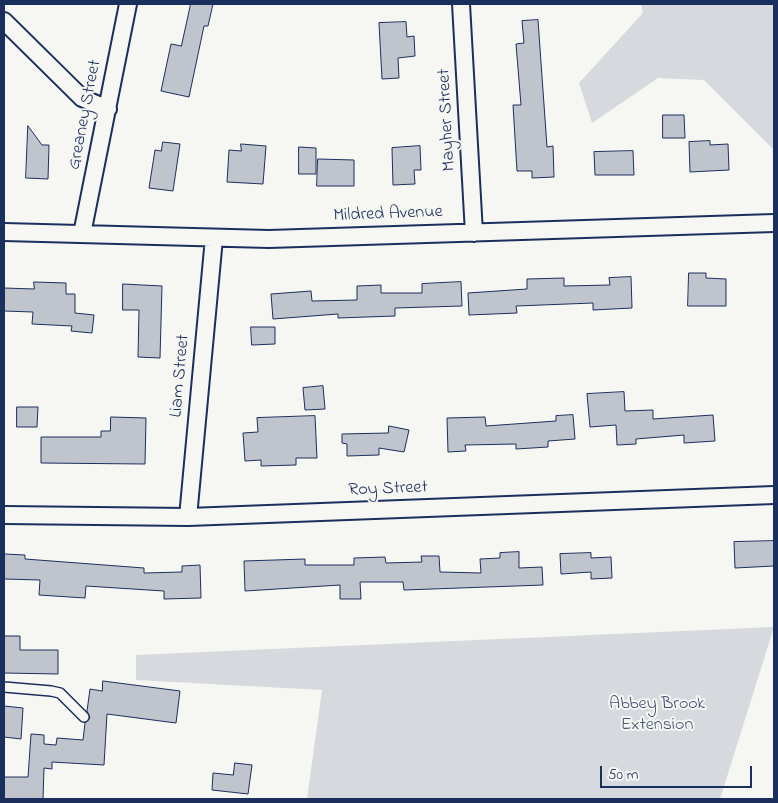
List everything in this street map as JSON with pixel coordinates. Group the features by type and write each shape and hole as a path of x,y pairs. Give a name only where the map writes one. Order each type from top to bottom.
{"street":[{"name":"Greaney Street","path":"82,234 128,4"},
{"name":"Mayher Street","path":"461,4 474,233"},
{"path":"4,20 82,98 108,110"},
{"name":"Mildred Avenue","path":"4,232 270,239 774,223"},
{"name":"Liam Street","path":"188,517 214,238"},
{"name":"Roy Street","path":"4,515 188,517 774,495"}],"lane":[{"path":"4,687 60,693 84,716"}],"green space":[{"path":"641,4 774,4 774,150 704,80 658,78 592,123 579,83 643,13"},
{"name":"Abbey Brook Extension","path":"774,627 720,799 307,799 322,690 136,680 136,655"}],"building":[{"path":"191,4 213,4 208,26 204,26 189,97 161,91 171,44 181,46"},
{"path":"538,20 547,147 553,146 554,177 532,178 532,171 517,171 513,105 521,105 516,44 524,43 522,21"},
{"path":"406,22 407,37 414,36 415,56 398,58 399,78 382,79 379,23"},
{"path":"663,115 684,115 685,138 663,138"},
{"path":"28,126 42,145 49,145 48,179 26,178"},
{"path":"710,141 710,145 728,144 729,170 690,172 689,142"},
{"path":"163,142 180,144 173,191 149,188 155,150 161,151"},
{"path":"241,144 266,146 263,184 227,182 229,150 241,151"},
{"path":"420,146 421,170 414,170 415,184 393,185 392,148"},
{"path":"299,147 316,148 316,174 299,174"},
{"path":"633,151 634,175 595,175 594,152"},
{"path":"318,159 354,160 354,186 317,186"},
{"path":"689,273 706,273 706,278 726,279 726,306 688,306"},
{"path":"631,277 632,308 593,310 593,303 516,306 517,313 469,315 468,293 527,289 527,279 564,278 564,286 610,285 609,278"},
{"path":"34,282 66,283 66,294 75,294 75,313 94,315 92,333 71,331 72,326 32,324 33,312 4,311 4,288 34,289"},
{"path":"461,282 462,306 395,308 395,316 338,318 338,314 273,319 271,294 311,291 312,301 357,300 357,286 381,285 381,293 422,293 422,284"},
{"path":"123,284 162,286 160,358 138,357 139,310 123,310"},
{"path":"251,327 275,327 275,344 252,345"},
{"path":"323,386 325,409 305,410 303,388"},
{"path":"624,392 625,411 653,410 653,419 713,415 715,441 684,443 684,435 636,439 636,444 617,445 616,425 590,427 587,394"},
{"path":"17,407 38,407 37,427 17,427"},
{"path":"573,415 575,439 548,441 548,447 516,449 516,444 465,445 466,451 448,452 447,418 485,417 486,426 556,421 556,416"},
{"path":"315,416 317,458 296,458 296,465 261,466 261,460 245,461 243,433 258,432 257,418"},
{"path":"111,417 146,418 145,464 41,463 41,437 101,437 101,431 110,431"},
{"path":"389,426 409,430 404,452 379,448 379,455 347,456 347,444 342,443 342,434 388,433"},
{"path":"774,541 774,566 735,568 734,542"},
{"path":"519,552 519,568 542,567 543,585 404,590 403,582 360,582 361,599 340,599 340,585 245,591 244,561 305,559 305,565 354,565 354,558 385,557 386,563 422,562 421,556 439,556 440,572 481,573 480,559 500,558 500,553"},
{"path":"591,553 591,558 611,557 612,578 591,579 591,572 561,574 560,554"},
{"path":"4,554 25,555 25,559 144,568 144,573 182,572 182,566 200,565 201,598 164,599 164,591 86,586 85,598 39,595 40,580 4,579"},
{"path":"4,636 20,636 20,650 58,650 58,674 4,673"},
{"path":"103,681 180,691 176,723 107,714 104,765 52,762 52,769 44,768 43,799 4,799 4,777 28,777 31,734 44,735 44,744 56,745 57,738 83,740 85,723 90,718 87,711 90,689 102,691"},
{"path":"4,706 23,708 21,739 4,737"},
{"path":"235,763 252,765 248,794 212,790 213,773 233,775"}]}
